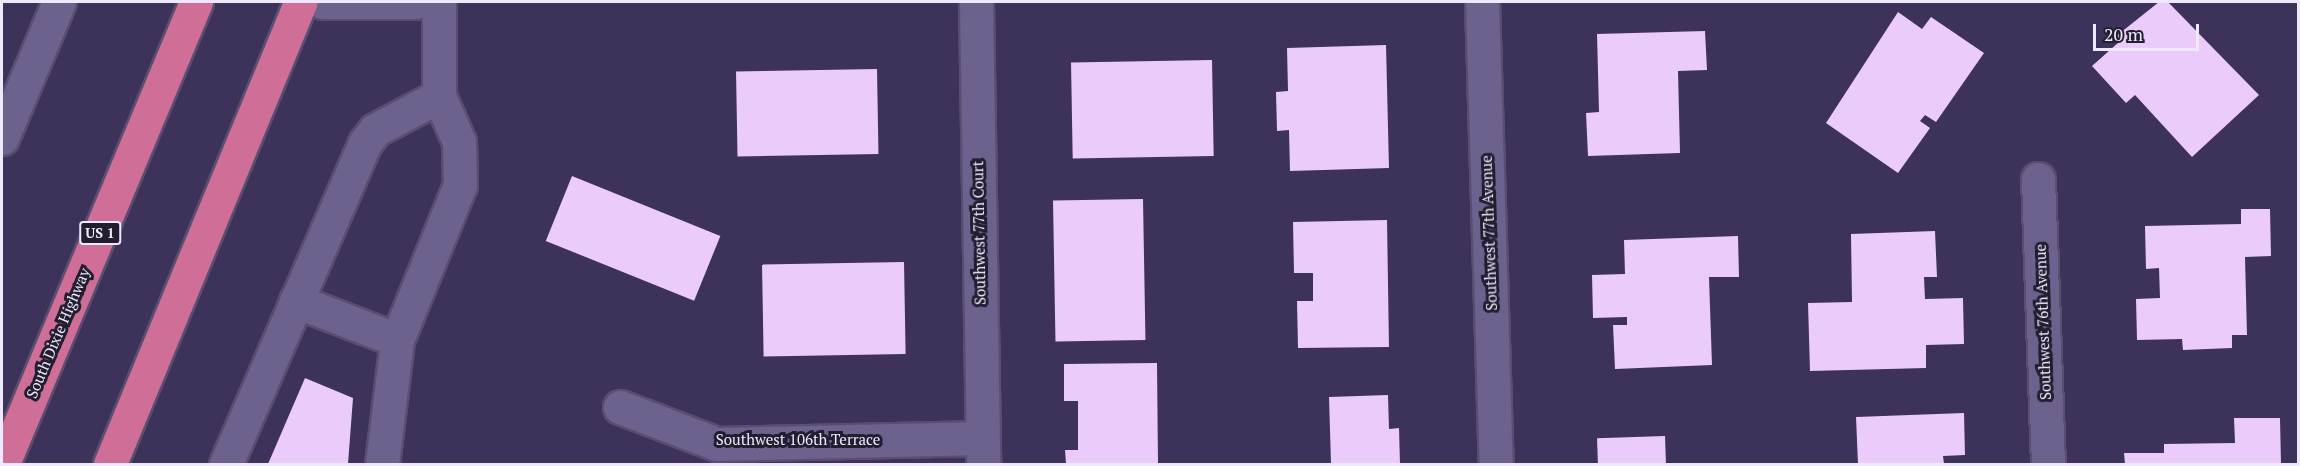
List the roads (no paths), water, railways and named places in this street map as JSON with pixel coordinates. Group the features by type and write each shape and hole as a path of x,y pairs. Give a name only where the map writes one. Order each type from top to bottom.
{"highway":[{"name":"South Dixie Highway","path":"3,465 196,2"},
{"path":"110,465 300,2"}],"street":[{"path":"2,138 59,2"},
{"path":"322,2 415,2"},
{"path":"382,465 397,340 460,185 459,142 439,96 439,2"},
{"name":"Southwest 77th Court","path":"976,2 983,451"},
{"name":"Southwest 77th Avenue","path":"1482,2 1496,465"},
{"path":"226,465 365,143 375,130 439,96"},
{"name":"Southwest 76th Avenue","path":"2038,179 2048,465"},
{"path":"296,301 397,340"},
{"name":"Southwest 106th Terrace","path":"620,407 717,444 983,451"}]}
